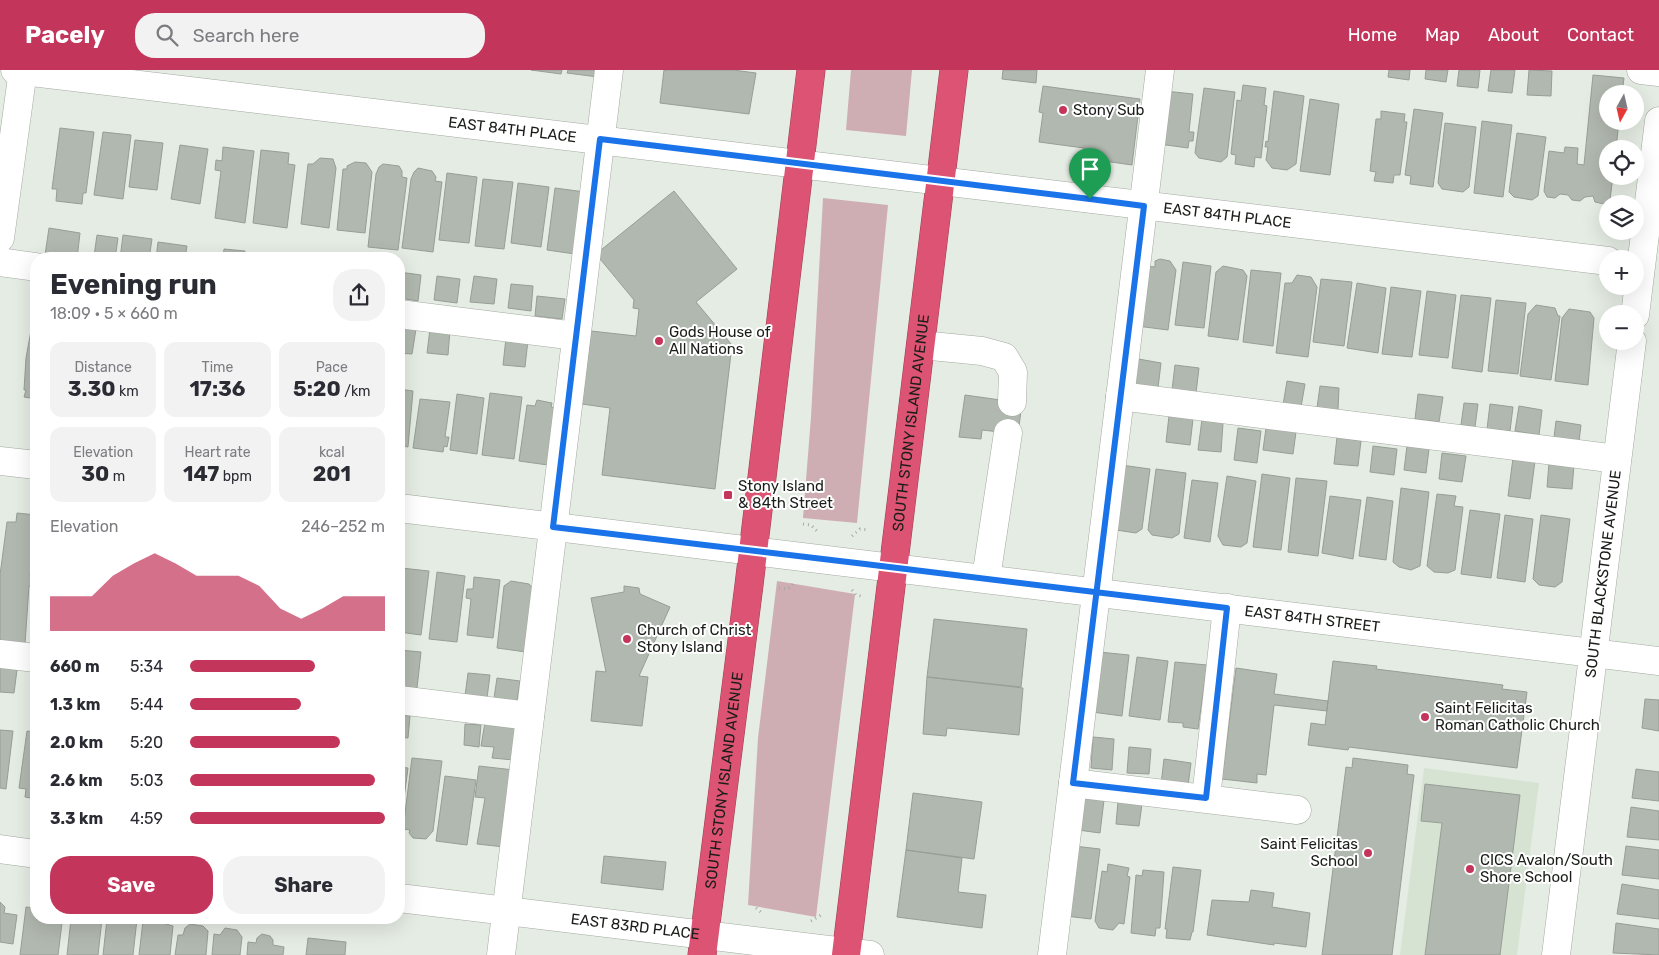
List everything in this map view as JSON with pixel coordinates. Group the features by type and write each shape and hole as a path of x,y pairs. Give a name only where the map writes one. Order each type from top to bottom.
{"highway":[{"name":"SOUTH STONY ISLAND AVENUE","path":"703,946 811,70"},
{"name":"SOUTH STONY ISLAND AVENUE","path":"854,954 894,567 942,182 954,70"}],"street":[{"path":"0,238 20,70"},
{"name":"EAST 84TH PLACE","path":"20,70 1599,260"},
{"path":"501,955 609,70"},
{"path":"1052,955 1160,70"},
{"path":"1641,70 1659,72"},
{"path":"1640,250 1659,121"},
{"path":"0,262 30,266"},
{"path":"405,315 576,336"},
{"path":"921,345 982,351 1004,357 1013,372 1012,402"},
{"name":"SOUTH BLACKSTONE AVENUE","path":"1556,955 1631,350"},
{"path":"1120,396 1617,459"},
{"path":"986,578 1008,433"},
{"path":"0,461 30,464"},
{"name":"EAST 84TH STREET","path":"405,509 1659,661"},
{"path":"1206,798 1227,608"},
{"path":"0,654 30,657"},
{"path":"405,701 530,716"},
{"path":"1073,783 1297,810"},
{"path":"0,849 30,853"},
{"name":"EAST 83RD PLACE","path":"405,899 506,912 703,946 854,954"}],"path":[{"path":"803,524 811,525 819,533"},
{"path":"845,535 854,536 860,529 869,530"}],"shaded area":[{"path":"851,70 912,70 906,136 846,130"},
{"path":"823,198 888,205 857,523 803,518 811,417"},
{"path":"777,581 855,594 816,917 748,905 758,738"},
{"name":"CICS Avalon/South Shore School","path":"1424,768 1539,783 1517,955 1400,955"}],"building":[{"path":"531,70 562,70 561,74"},
{"path":"568,70 599,70 598,77 567,73"},
{"path":"664,70 733,70 756,73 749,114 660,103"},
{"path":"1003,70 1037,70 1036,83 1002,79"},
{"path":"1389,70 1410,70 1409,80 1388,77"},
{"path":"1426,70 1448,70 1446,82 1425,79"},
{"path":"1459,70 1480,70 1478,88 1457,86"},
{"path":"1491,70 1515,70 1512,93 1488,91"},
{"path":"1529,70 1552,71 1551,96 1527,95"},
{"path":"1593,75 1624,78 1623,85 1599,85 1599,130 1618,130 1617,140 1599,140 1599,185 1612,185 1611,195 1599,195 1599,203 1595,202 1593,196 1585,197 1580,201 1572,200 1568,195 1560,194 1555,198 1547,197 1544,191 1549,151 1564,153 1565,147 1578,148 1577,164 1584,165"},
{"path":"1243,85 1266,88 1264,105 1267,106 1261,158 1255,157 1254,167 1235,164 1236,155 1231,154 1237,100 1241,101"},
{"path":"1043,86 1140,99 1132,165 1083,158 1084,148 1039,142 1043,113 1039,112"},
{"path":"1204,88 1235,92 1227,157 1221,162 1199,158 1195,153"},
{"path":"1165,91 1193,94 1189,132 1194,132 1193,141 1189,141 1188,148 1159,144"},
{"path":"1274,91 1304,96 1296,164 1287,170 1272,168 1266,160 1268,147 1265,147 1266,141 1268,142"},
{"path":"1310,99 1339,104 1330,175 1300,171"},
{"path":"1414,109 1443,113 1433,187 1410,184 1411,176 1405,175"},
{"path":"1381,111 1405,114 1404,122 1407,122 1400,175 1394,175 1393,183 1374,181 1376,172 1370,171 1376,119 1381,119"},
{"path":"1482,121 1512,125 1503,197 1474,193"},
{"path":"1445,123 1476,127 1469,187 1463,192 1442,189 1438,183"},
{"path":"60,128 94,132 86,193 83,193 82,204 56,201 57,189 52,189"},
{"path":"103,132 131,135 123,199 94,195"},
{"path":"1517,133 1546,137 1538,196 1532,200 1514,197 1509,192"},
{"path":"135,140 163,143 157,190 129,187"},
{"path":"180,145 208,149 200,204 171,199"},
{"path":"223,147 254,151 245,223 215,218 221,171 215,170 216,160 222,161"},
{"path":"261,150 289,153 288,164 295,165 287,228 253,223"},
{"path":"320,158 333,159 336,168 329,228 301,224 308,164 313,164"},
{"path":"355,162 366,163 372,172 365,233 337,230 343,169 347,169 347,166"},
{"path":"383,164 399,166 402,171 402,177 407,178 398,250 368,247 376,174 379,167"},
{"path":"418,168 432,171 436,177 435,181 442,182 433,252 402,248 411,179"},
{"path":"447,173 477,177 469,243 439,240"},
{"path":"483,179 513,182 504,249 475,246"},
{"path":"518,183 549,187 541,247 511,243"},
{"path":"555,188 585,192 575,254 547,250"},
{"name":"Gods House of All Nations","path":"674,191 737,269 696,302 732,345 715,489 602,475 610,408 582,404 591,331 636,336 639,309 633,308 634,300 596,254"},
{"path":"49,228 80,233 78,252 45,252"},
{"path":"97,235 118,238 116,252 95,252"},
{"path":"123,235 152,239 150,252 121,252"},
{"path":"158,242 187,246 186,252 157,252"},
{"path":"224,249 245,251 245,252 224,252"},
{"path":"1160,259 1170,261 1176,270 1168,330 1137,326 1145,266 1155,267 1155,261"},
{"path":"1183,262 1211,266 1204,328 1175,325"},
{"path":"1223,266 1243,270 1247,276 1238,340 1208,336 1216,272"},
{"path":"1251,270 1281,273 1273,346 1243,342"},
{"path":"405,273 421,275 418,301 405,299"},
{"path":"1297,275 1311,277 1317,287 1308,357 1276,353 1285,283 1292,283"},
{"path":"437,276 460,279 457,303 434,300"},
{"path":"474,276 497,279 494,304 470,302"},
{"path":"1321,279 1352,282 1344,346 1313,342"},
{"path":"1357,283 1386,288 1378,353 1347,348"},
{"path":"511,284 533,286 531,311 508,308"},
{"path":"1391,287 1421,291 1412,357 1382,354"},
{"path":"1427,291 1456,295 1448,358 1419,355"},
{"path":"1461,295 1491,298 1482,372 1452,368"},
{"path":"537,296 565,299 562,319 535,316"},
{"path":"1496,300 1526,303 1518,374 1488,371"},
{"path":"1536,305 1555,308 1558,316 1560,316 1551,380 1520,376 1528,314"},
{"path":"1569,309 1590,312 1594,318 1588,385 1555,381 1562,318"},
{"path":"405,328 416,329 412,354 405,353"},
{"path":"430,329 450,330 448,355 427,353"},
{"path":"30,336 30,398 24,397 26,390 24,390 26,358"},
{"path":"506,338 528,340 525,367 503,365"},
{"path":"1133,358 1161,363 1158,388 1131,384"},
{"path":"1175,365 1199,368 1196,393 1172,390"},
{"path":"1287,381 1305,384 1301,407 1283,405"},
{"path":"1320,386 1339,388 1338,410 1317,408"},
{"path":"405,390 413,391 408,447 405,446"},
{"path":"490,393 522,397 514,459 482,455"},
{"path":"457,394 484,398 477,454 450,450"},
{"path":"1418,394 1443,397 1439,422 1415,419"},
{"path":"965,395 1022,403 1018,434 982,430 981,439 959,437"},
{"path":"420,399 450,402 445,437 449,437 447,447 444,446 443,452 413,448"},
{"path":"537,400 552,403 551,407 555,408 548,465 519,461 527,405 535,406"},
{"path":"1464,403 1478,404 1475,427 1461,425"},
{"path":"1490,404 1513,407 1510,431 1487,429"},
{"path":"1519,406 1542,410 1539,435 1515,431"},
{"path":"1169,416 1193,419 1190,445 1166,442"},
{"path":"1202,419 1223,423 1221,452 1198,450"},
{"path":"1556,421 1581,425 1579,441 1554,437"},
{"path":"1238,428 1261,431 1257,463 1234,460"},
{"path":"1266,428 1296,432 1293,454 1263,450"},
{"path":"1337,437 1361,441 1358,466 1334,464"},
{"path":"1373,446 1397,449 1394,475 1370,472"},
{"path":"1407,446 1429,449 1426,473 1404,470"},
{"path":"1442,453 1466,456 1462,482 1439,479"},
{"path":"1513,458 1535,461 1530,499 1508,496"},
{"path":"1549,463 1574,465 1572,489 1547,487"},
{"path":"1121,465 1150,469 1142,529 1136,533 1116,530"},
{"path":"1156,469 1186,473 1179,534 1172,538 1152,535 1148,530"},
{"path":"1262,474 1290,478 1281,550 1253,547"},
{"path":"1227,476 1256,481 1247,543 1241,547 1223,545 1218,536"},
{"path":"1296,478 1327,481 1318,556 1288,552"},
{"path":"1192,480 1218,483 1210,542 1184,538"},
{"path":"1401,488 1429,492 1420,566 1411,570 1399,567 1393,562"},
{"path":"1437,494 1456,496 1454,506 1463,507 1455,570 1448,573 1434,572 1427,566"},
{"path":"1330,496 1361,500 1353,559 1322,553"},
{"path":"1367,497 1393,501 1386,560 1359,556"},
{"path":"1470,510 1500,514 1491,578 1461,574"},
{"path":"17,513 30,514 30,586 25,644 0,642 0,575 7,522 16,522"},
{"path":"1505,515 1533,519 1525,582 1497,578"},
{"path":"1541,515 1570,519 1562,582 1555,587 1539,585 1533,579"},
{"path":"405,568 429,571 421,635 405,633"},
{"path":"437,572 465,576 457,642 429,639"},
{"path":"474,577 500,580 493,638 467,635 471,599 466,598 467,589 473,589"},
{"path":"511,581 529,584 534,590 526,652 497,648 504,586"},
{"name":"Church of Christ Stony Island","path":"624,586 639,588 640,594 670,607 639,676 648,677 642,726 591,721 596,671 606,672 591,598 624,592"},
{"path":"934,619 1027,629 1021,687 927,677"},
{"path":"405,651 421,652 417,688 405,687"},
{"path":"1099,652 1129,655 1122,716 1092,712"},
{"path":"1137,657 1168,661 1160,720 1129,716"},
{"name":"Saint Felicitas Roman Catholic Church","path":"1333,661 1377,666 1376,669 1503,685 1502,689 1527,692 1517,768 1349,747 1348,750 1308,745 1311,723 1325,725"},
{"path":"1175,662 1207,665 1198,729 1183,727 1183,723 1168,722"},
{"path":"0,667 17,670 14,693 0,692"},
{"path":"1236,668 1277,674 1274,694 1328,701 1327,711 1274,705 1266,775 1257,774 1257,783 1222,779"},
{"path":"468,673 490,675 487,698 465,696"},
{"path":"927,677 1023,688 1019,735 947,728 946,736 923,734"},
{"path":"497,678 520,681 517,701 494,698"},
{"path":"1645,699 1659,700 1659,731 1642,728"},
{"path":"405,716 410,716 408,738 405,738"},
{"path":"485,722 506,725 518,730 514,760 492,758 494,747 481,746"},
{"path":"465,724 481,725 479,747 464,745"},
{"path":"0,730 13,731 6,789 0,788"},
{"path":"27,731 30,731 30,798 25,797 26,789 19,788"},
{"path":"1093,737 1114,739 1112,770 1091,768"},
{"path":"1129,747 1151,749 1149,774 1127,773"},
{"path":"412,758 442,761 433,831 426,839 413,838 409,833 410,830 405,829 405,813"},
{"path":"1353,758 1408,765 1407,774 1414,775 1392,955 1322,955 1346,767 1352,768"},
{"path":"1164,759 1191,763 1188,786 1161,784"},
{"path":"479,766 514,770 504,847 477,844 485,798 475,797"},
{"path":"405,768 408,768 405,791"},
{"path":"1636,769 1659,772 1659,801 1632,798"},
{"path":"445,776 476,780 467,845 436,841"},
{"name":"CICS Avalon/South Shore School","path":"1425,784 1520,795 1500,955 1425,955 1442,823 1421,821"},
{"path":"913,793 982,802 974,859 906,850"},
{"path":"1082,797 1104,800 1100,833 1078,830"},
{"path":"1118,801 1142,804 1139,826 1116,824"},
{"path":"1631,807 1659,811 1659,840 1627,837"},
{"path":"1074,846 1100,849 1091,919 1065,916"},
{"path":"1626,846 1659,850 1659,879 1622,875"},
{"path":"906,850 962,858 958,892 986,895 982,928 897,917"},
{"path":"604,856 666,862 663,890 601,883"},
{"path":"1108,864 1129,868 1127,876 1130,877 1124,924 1119,923 1113,930 1099,928 1095,921 1102,871 1107,872"},
{"path":"1173,867 1201,870 1193,932 1190,940 1166,938 1167,929 1165,929"},
{"path":"1143,870 1164,872 1160,928 1156,928 1155,936 1131,933 1136,875 1142,876"},
{"path":"1622,884 1659,890 1659,919 1617,914"},
{"path":"1251,890 1274,893 1272,907 1310,913 1306,947 1274,943 1274,945 1207,935 1212,900 1249,902"},
{"path":"0,902 5,907 4,913 17,915 13,944 0,942"},
{"path":"26,907 30,907 30,924 62,924 58,955 20,955"},
{"path":"1616,923 1659,929 1659,955 1613,953"},
{"path":"70,924 101,924 98,955 67,955"},
{"path":"106,924 136,924 133,955 103,955"},
{"path":"143,924 166,924 173,926 170,955 139,955"},
{"path":"190,924 203,926 208,931 206,955 175,955 178,935 183,935 185,928"},
{"path":"225,928 237,930 242,937 240,955 212,955 214,934 220,935"},
{"path":"262,934 270,936 273,940 273,945 284,947 283,955 247,955 248,942 256,943 257,938"},
{"path":"308,938 346,942 345,955 306,955"}],"place":[{"name":"Stony Sub","path":"1063,110"},
{"name":"Gods House of All Nations","path":"659,341"},
{"name":"Stony Island & 84th Street","path":"728,495"},
{"name":"Church of Christ Stony Island","path":"627,639"},
{"name":"Saint Felicitas Roman Catholic Church","path":"1425,717"},
{"name":"Saint Felicitas School","path":"1368,853"},
{"name":"CICS Avalon/South Shore School","path":"1470,869"}],"route":[{"path":"1090,199 600,139 553,527 935,572 1096,592 1227,608 1206,798 1073,783 1092,626 1096,592 1100,557 1107,504 1113,450 1144,206 1090,199"}]}
